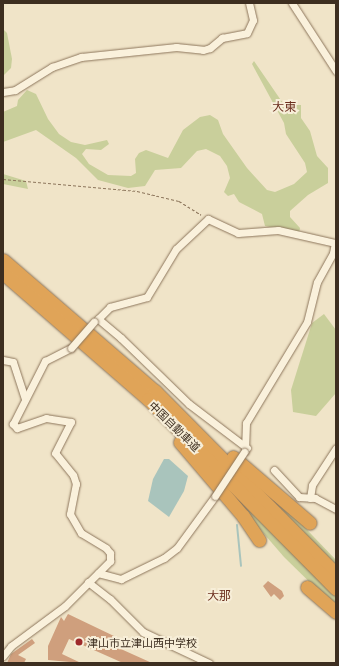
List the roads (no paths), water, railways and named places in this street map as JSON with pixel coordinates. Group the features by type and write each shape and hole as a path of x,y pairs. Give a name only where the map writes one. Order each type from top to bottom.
{"highway":[{"name":"中国自動車道","path":"3,260 155,391 336,574"},
{"name":"中国自動車道","path":"3,273 120,373 336,589"},
{"path":"120,373 133,394 205,470 259,540"},
{"path":"155,391 310,523"},
{"path":"307,587 336,612"}],"street":[{"path":"3,92 15,90 52,67 80,57 176,47 203,50 222,38 247,33 253,20 250,3"},
{"path":"292,3 336,71"},
{"path":"3,656 10,646 65,606 88,582 110,561 110,553 81,533 70,514 76,484 55,453 71,422 46,418 17,428 13,424 45,361 70,348 110,307 147,298 176,249 206,220 216,220 238,233 278,230 335,242 333,253 317,282 307,322 246,423 245,450 215,496 177,548 164,558 121,579 98,573"},
{"path":"96,321 121,338 189,404 245,450"},
{"path":"3,360 13,362 26,398"},
{"path":"310,498 312,485 336,448"},
{"path":"274,470 299,497 310,498 336,509"},
{"path":"88,582 110,599 143,632 209,663"}],"water":[{"path":"164,459 169,459 188,476 184,491 169,517 148,501 153,479"}],"waterway":[{"path":"237,525 241,566"}],"place":[{"name":"津山市立津山西中学校","path":"79,642"}],"district":[{"name":"大東","path":"284,106"},
{"name":"大那","path":"219,595"}]}
